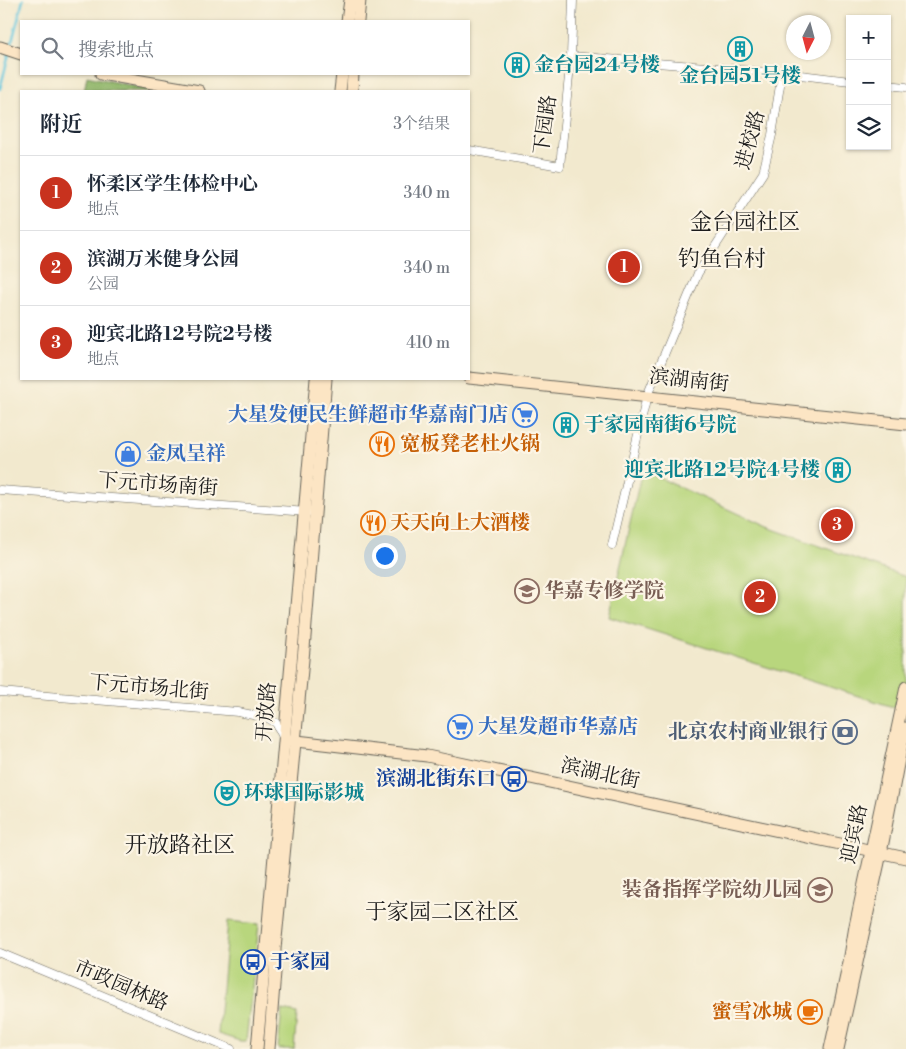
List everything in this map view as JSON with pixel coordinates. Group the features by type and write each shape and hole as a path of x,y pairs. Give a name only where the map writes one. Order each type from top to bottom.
{"main road":[{"path":"348,20 350,0"},
{"path":"358,20 360,0"},
{"path":"0,47 20,54"},
{"path":"107,75 193,90"},
{"path":"340,90 342,75"},
{"path":"352,90 353,75"},
{"name":"滨湖南街","path":"470,378 906,424"},
{"name":"开放路","path":"257,1049 289,740 309,512 316,380"},
{"name":"开放路","path":"309,512 326,380"},
{"name":"迎宾路","path":"838,1049 906,687"},
{"name":"迎宾路","path":"830,1049 855,926 876,852 906,724"},
{"name":"开放路","path":"269,1049 289,740"},
{"name":"滨湖北街","path":"289,740 427,756 906,858"}],"street":[{"name":"下园路","path":"470,150 560,166 571,56 573,0"},
{"path":"571,56 846,80"},
{"name":"进校路","path":"612,545 647,396 698,273 763,173 772,135 782,73"},
{"path":"891,85 906,87"},
{"name":"下元市场南街","path":"0,490 309,512"},
{"name":"下元市场北街","path":"0,692 238,712 268,718 276,723 289,740"},
{"name":"市政园林路","path":"0,953 230,1049"}],"green space":[{"path":"87,76 152,90 84,90"},
{"path":"642,470 767,527 906,577 906,717 893,707 609,617"},
{"path":"228,921 259,924 246,1041 218,1034"},
{"path":"282,1010 297,1013 294,1049 278,1049"}],"waterway":[{"path":"11,46 23,0"},
{"path":"0,89 9,54"}],"place":[{"name":"金台园51号楼","path":"740,49"},
{"name":"金台园24号楼","path":"517,65"},
{"name":"怀柔区学生体检中心","path":"624,267"},
{"name":"大星发便民生鲜超市华嘉南门店","path":"525,415"},
{"name":"于家园南街6号院","path":"566,425"},
{"name":"宽板凳老杜火锅","path":"382,444"},
{"name":"金凤呈祥","path":"128,454"},
{"name":"迎宾北路12号院4号楼","path":"838,470"},
{"name":"天天向上大酒楼","path":"373,523"},
{"name":"迎宾北路12号院2号楼","path":"837,525"},
{"name":"华嘉专修学院","path":"527,591"},
{"name":"滨湖万米健身公园","path":"760,597"},
{"name":"大星发超市华嘉店","path":"460,727"},
{"name":"北京农村商业银行","path":"845,732"},
{"name":"滨湖北街东口","path":"514,779"},
{"name":"环球国际影城","path":"227,793"},
{"name":"装备指挥学院幼儿园","path":"820,890"},
{"name":"于家园","path":"253,962"},
{"name":"蜜雪冰城","path":"810,1012"}],"district":[{"name":"金台园社区","path":"745,222"},
{"name":"钓鱼台村","path":"722,259"},
{"name":"开放路社区","path":"180,845"},
{"name":"于家园二区社区","path":"442,912"}]}
